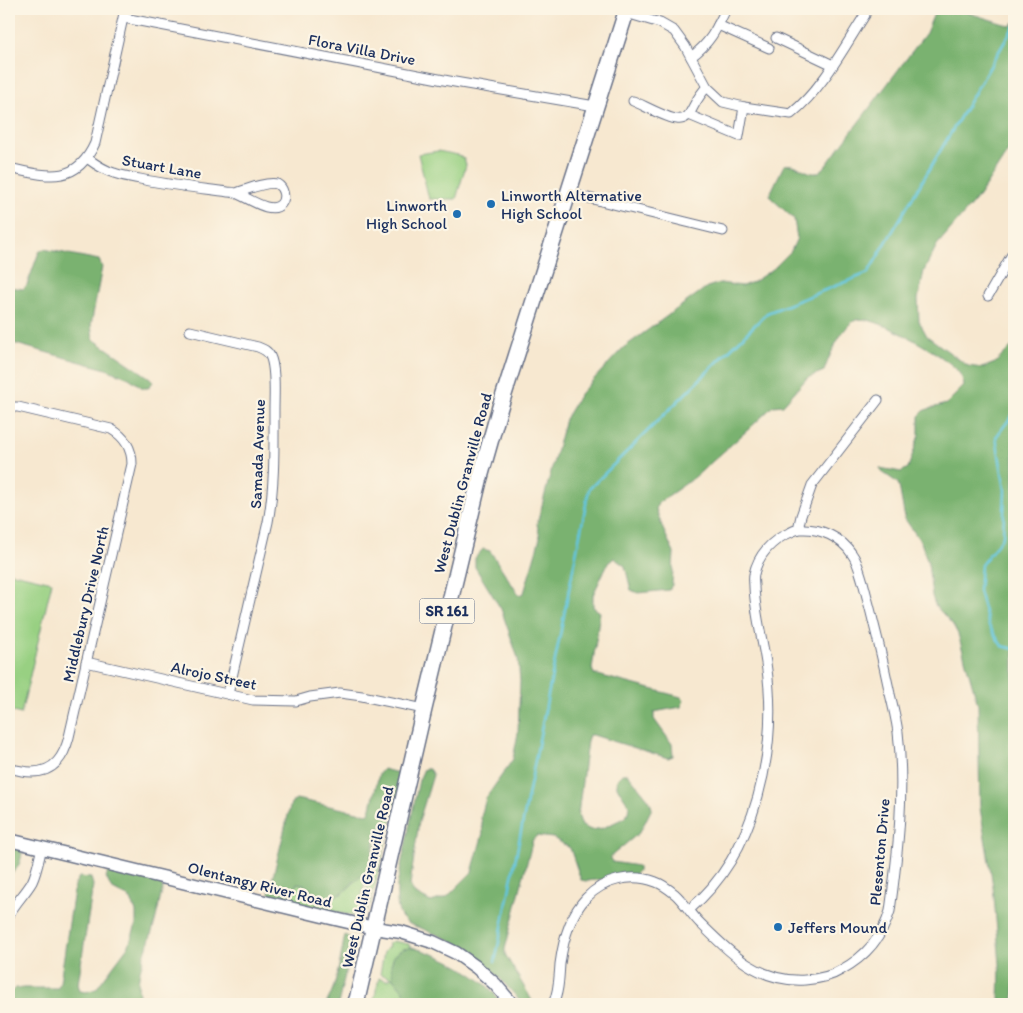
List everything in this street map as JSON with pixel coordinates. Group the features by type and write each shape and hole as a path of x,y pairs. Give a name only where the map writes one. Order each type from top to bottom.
{"main road":[{"name":"West Dublin Granville Road","path":"356,1003 466,530 490,441 626,11"},
{"name":"Olentangy River Road","path":"9,840 331,918 401,932 433,942 456,952 476,967 495,984 512,1004"}],"street":[{"path":"691,57 707,43 726,9"},
{"path":"626,11 674,30 685,46 707,88 723,102 791,114 800,107 834,65 865,15"},
{"path":"9,168 54,175 68,172 87,158 95,143 124,13"},
{"name":"Flora Villa Drive","path":"124,13 449,81 595,106"},
{"path":"718,25 769,48"},
{"path":"776,38 834,65"},
{"path":"633,101 675,120 683,119 689,115 700,94 707,88"},
{"path":"689,115 739,136 744,107"},
{"name":"Stuart Lane","path":"87,158 100,167 114,173 162,183 236,193 262,206 277,207 284,199 284,193 281,188 277,184 270,183 236,193"},
{"path":"568,193 723,232"},
{"path":"988,296 1014,251"},
{"name":"Samada Avenue","path":"190,330 258,346 270,355 274,376 274,477 272,499 228,694"},
{"path":"689,910 717,881 734,855 750,822 758,796 767,749 770,714 766,662 754,598 754,574 763,552 779,537 798,529 812,485 878,400"},
{"name":"Middlebury Drive North","path":"9,406 104,427 117,433 127,443 132,457 131,472 66,746 61,758 51,767 38,772 9,768"},
{"name":"Plesenton Drive","path":"553,1004 557,995 564,945 576,911 587,897 604,884 620,879 638,877 658,882 676,895 698,921 737,958 755,970 776,978 794,981 818,979 835,974 854,963 869,950 879,936 887,920 894,885 901,779 898,731 884,663 860,570 852,554 840,540 818,530 798,529"},
{"name":"Alrojo Street","path":"86,662 253,700 296,701 340,693 424,709"},
{"path":"9,916 32,882 42,847"}],"green space":[{"path":"936,9 956,9 1011,26 1014,22 1014,142 979,196 937,245 924,271 918,299 919,321 927,336 968,366 982,368 995,363 1014,344 1014,1004 999,1004 1000,964 993,886 980,808 978,705 958,634 953,625 935,605 928,563 921,542 905,519 898,483 882,472 880,468 901,472 908,468 919,435 919,416 925,410 946,404 964,386 964,383 956,369 935,353 891,328 864,319 856,320 846,328 833,350 824,371 807,378 783,405 773,406 695,477 658,503 656,509 674,553 672,585 669,590 638,593 631,590 625,566 614,558 608,563 593,595 593,607 600,612 592,669 594,674 681,697 684,700 681,707 654,712 654,719 672,744 673,756 668,758 593,735 589,735 587,741 578,815 582,826 591,830 603,828 626,817 629,805 617,787 617,780 622,774 628,774 649,800 652,808 640,832 610,857 612,862 638,866 638,871 633,876 581,880 570,848 553,838 537,836 533,839 505,949 505,954 534,1004 523,1004 493,971 476,956 454,942 407,922 402,918 397,904 397,885 419,780 424,769 429,769 433,775 419,821 410,885 414,893 431,902 447,897 472,872 483,833 481,817 486,798 513,759 518,733 520,681 518,658 501,609 475,567 475,558 483,549 490,551 519,595 524,593 540,538 537,524 565,419 580,394 623,348 707,287 720,283 742,286 753,282 773,269 791,251 797,238 794,219 769,196 784,165 793,165 813,173 817,173 824,168 926,33"},
{"path":"438,151 458,155 464,159 466,165 456,199 429,199 418,154"},
{"path":"44,249 99,260 102,267 91,325 93,339 150,378 153,382 148,388 143,388 129,378 106,369 9,342 9,287 23,289 27,285 39,252"},
{"path":"9,572 52,582 21,714 9,711"},
{"path":"383,769 402,774 394,810 378,830 367,874 360,877 346,890 336,896 317,895 304,884 297,883 290,902 272,897 269,893 291,803 296,799 367,814 370,812 379,774"},
{"path":"394,810 370,905 366,902 365,897 381,826"},
{"path":"9,844 16,845 22,852 15,871 9,875"},
{"path":"110,870 160,883 163,888 141,965 138,985 141,1001 156,1004 9,1004 9,994 15,988 58,988 75,884 79,877 91,878 93,885 78,984 80,991 86,992 96,989 129,945 136,925 136,912 131,899 111,888 106,877"},
{"path":"367,874 361,899 362,903 369,909 360,915 349,915 290,902 297,883 305,885 314,895 342,894 362,875"},
{"path":"345,935 350,938 350,954 338,1004 326,1004 336,979"},
{"path":"393,941 409,944 409,946 418,949 411,948 393,978 414,1004 373,1004 379,978 387,980 392,978 380,974 384,952 389,946 388,944"},
{"path":"411,948 431,953 466,970 485,984 501,1004 414,1004 393,978 391,965 394,956 402,949"}],"waterway":[{"path":"495,962 589,489 767,313 868,273 1014,26"},
{"path":"1014,413 996,437 1005,490 1003,537 981,565 979,591 989,626 1002,646 1014,649"}],"place":[{"name":"Linworth Alternative High School","path":"491,204"},
{"name":"Linworth High School","path":"457,214"},
{"name":"Jeffers Mound","path":"778,927"}]}
